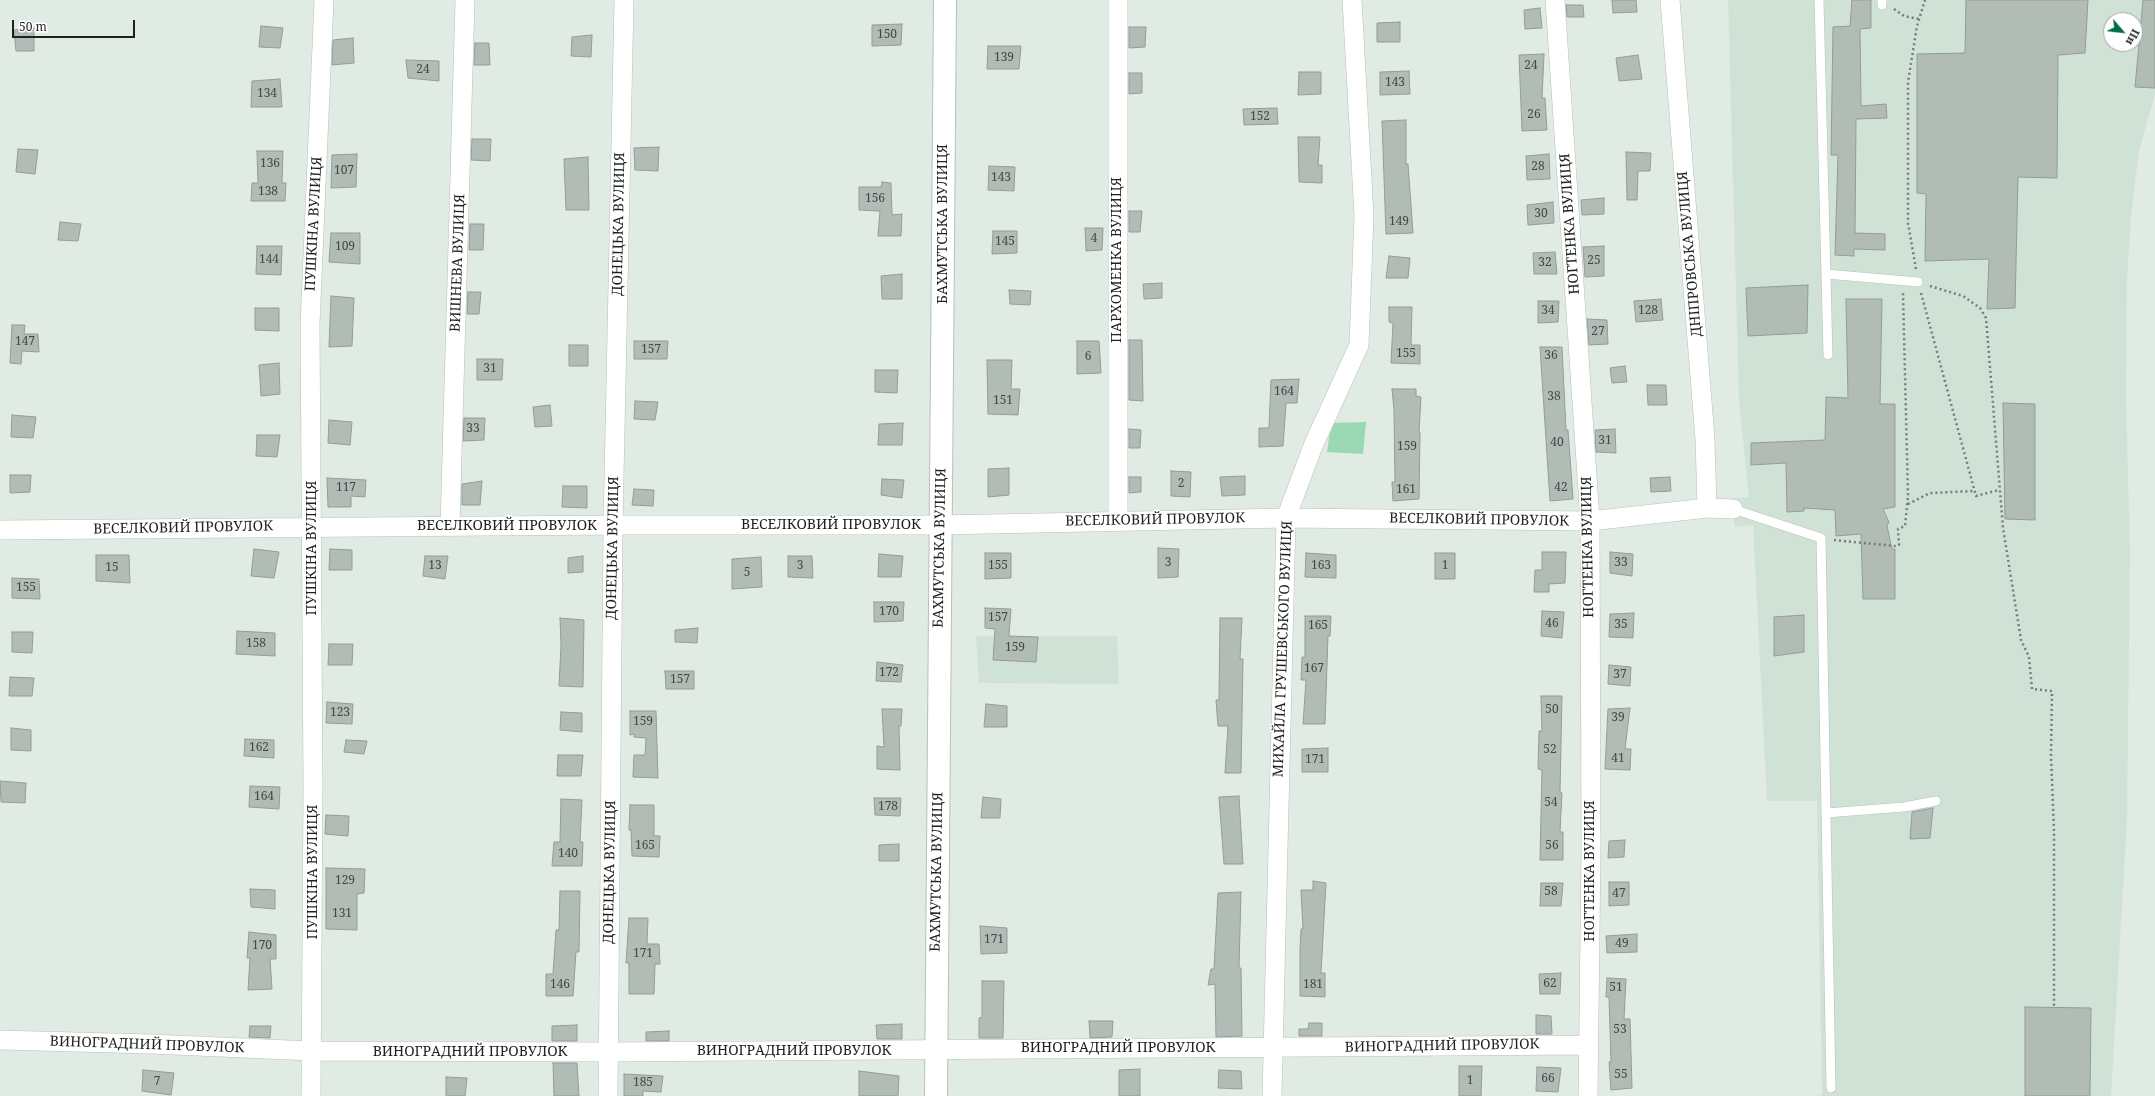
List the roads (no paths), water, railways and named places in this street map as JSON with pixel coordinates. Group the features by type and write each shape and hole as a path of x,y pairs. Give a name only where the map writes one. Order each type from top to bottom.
{"street":[{"name":"ПУШКІНА ВУЛИЦЯ","path":"311,1096 313,786 310,324 324,0"},
{"name":"ВИШНЕВА ВУЛИЦЯ","path":"450,526 465,0"},
{"name":"ДОНЕЦЬКА ВУЛИЦЯ","path":"608,1096 613,525 624,0"},
{"name":"БАХМУТСЬКА ВУЛИЦЯ","path":"936,1096 935,1050 945,0"},
{"name":"ПАРХОМЕНКА ВУЛИЦЯ","path":"1118,0 1118,521"},
{"name":"МИХАЙЛА ГРУШЕВСЬКОГО ВУЛИЦЯ","path":"1272,1096 1286,518 1313,446 1359,345 1364,216 1352,0"},
{"name":"НОГТЕНКА ВУЛИЦЯ","path":"1555,0 1590,521 1588,1096"},
{"name":"ДНІПРОВСЬКА ВУЛИЦЯ","path":"1670,0 1705,439 1707,508"},
{"name":"ВЕСЕЛКОВИЙ ПРОВУЛОК","path":"0,531 450,526 940,525 1286,518 1590,521 1707,508 1733,508"},
{"path":"0,526 0,531"},
{"name":"ВИНОГРАДНИЙ ПРОВУЛОК","path":"0,1040 151,1044 312,1051 608,1052 1589,1045"}],"lane":[{"path":"1819,0 1828,355"},
{"path":"1826,274 1918,282"},
{"path":"1733,508 1821,538 1831,1088"},
{"path":"1826,813 1904,807 1936,801"}]}
